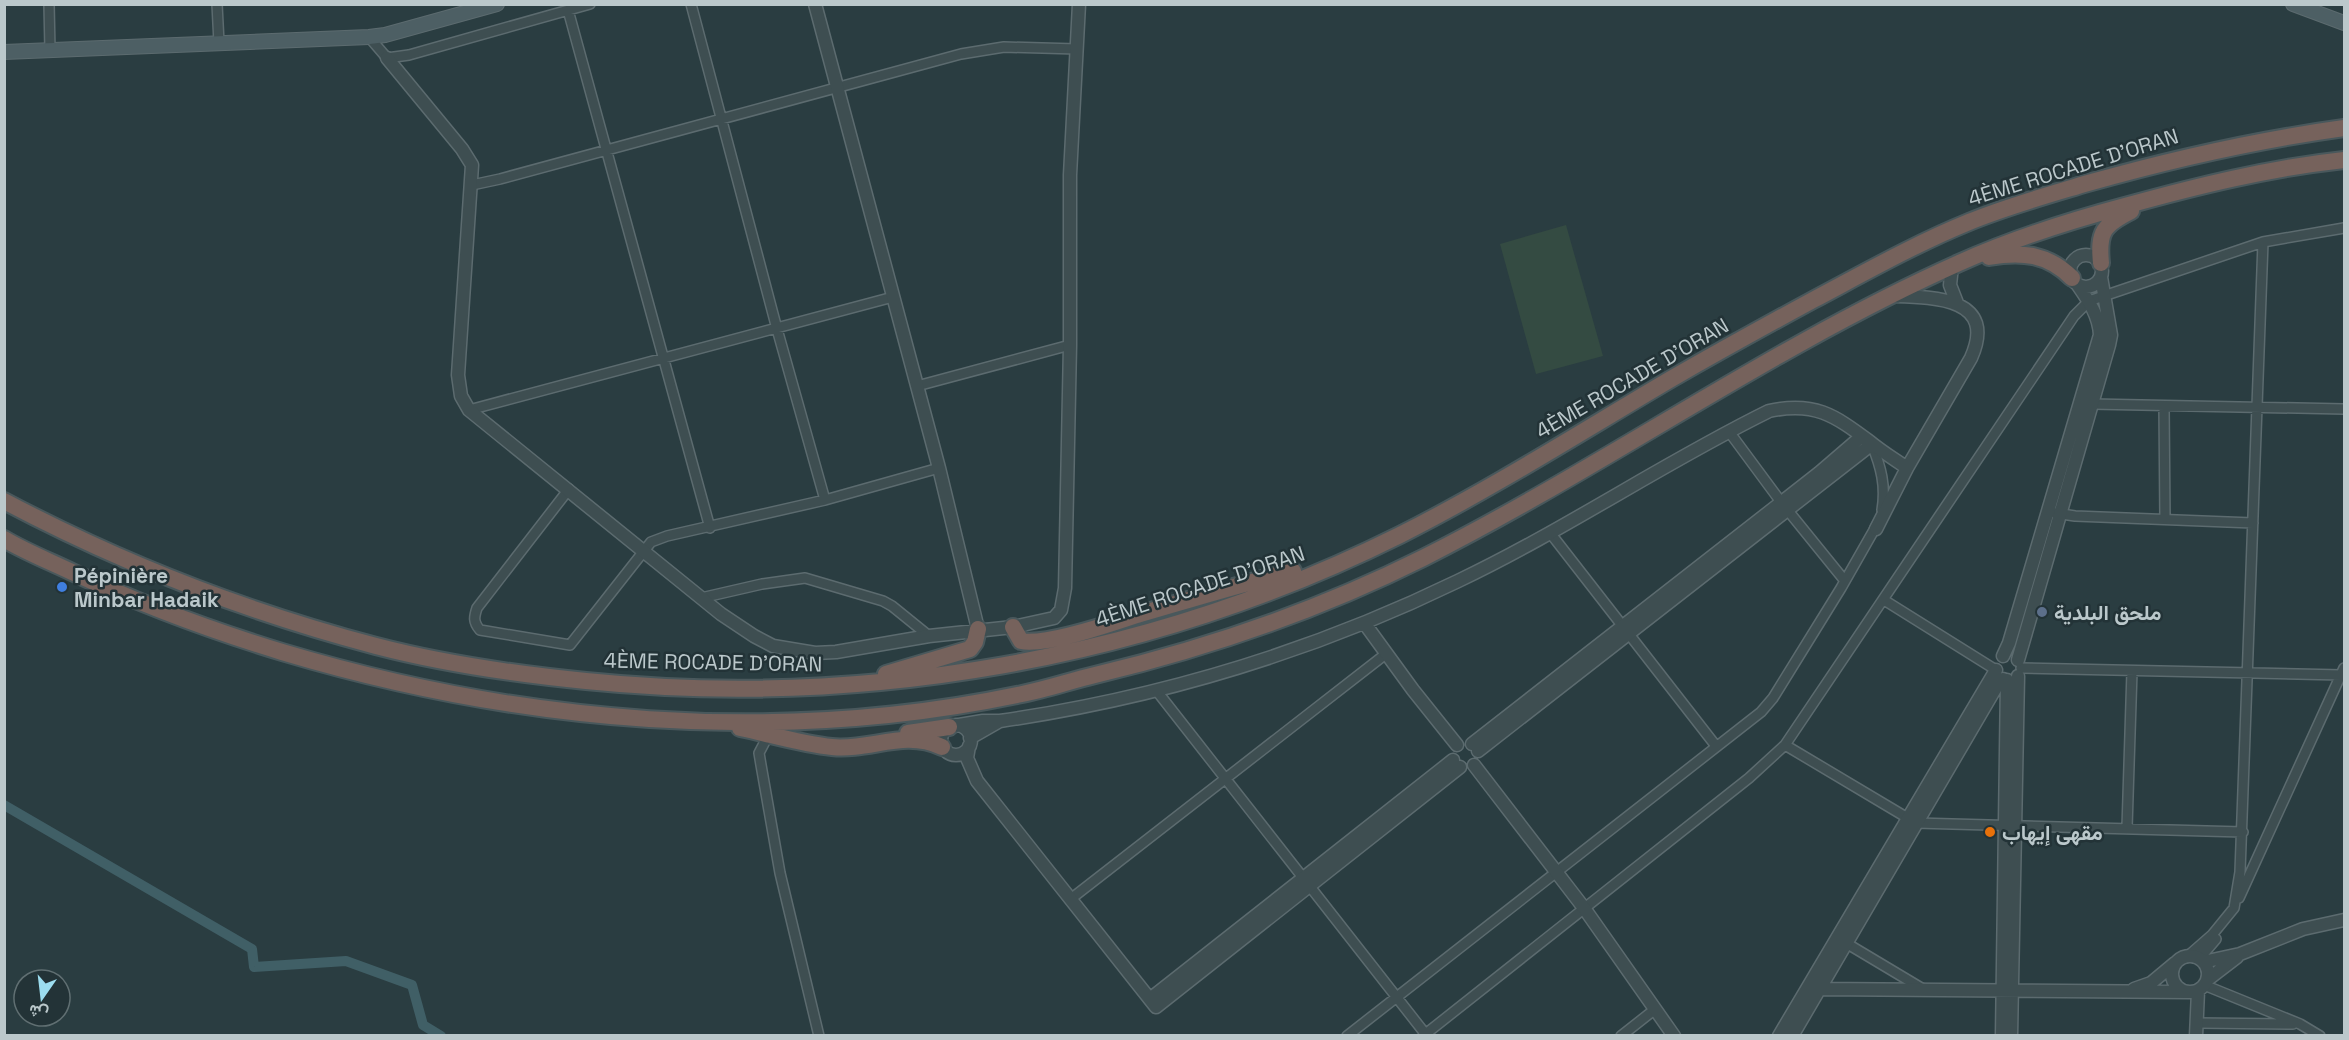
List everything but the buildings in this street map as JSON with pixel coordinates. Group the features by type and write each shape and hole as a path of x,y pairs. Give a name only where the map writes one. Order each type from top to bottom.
{"highway":[{"name":"4ÈME ROCADE D'ORAN","path":"4,501 82,540 171,579 279,617 375,646 416,655 528,675 621,684 759,689 844,685 947,675 1056,655 1118,640 1217,609 1355,556 1398,536 1497,483 1671,379 1885,261 1975,220 2180,157 2285,136 2344,128"},
{"path":"4,539 85,578 196,624 319,663 475,699 554,711 610,717 697,721 810,720 908,712 1027,693 1143,664 1270,623 1363,586 1522,506 1770,361 1890,296 1956,265 2041,231 2168,194 2269,171 2344,160"},
{"path":"2101,270 2100,239 2106,226 2168,194"},
{"path":"1956,265 2007,255 2032,256 2049,260 2061,267 2074,281"},
{"path":"1012,627 1021,640 1030,643 1075,634 1243,584 1355,556"},
{"path":"844,685 970,650 975,642 978,629"},
{"path":"908,712 862,724 858,727 856,735 862,741 951,726"},
{"path":"697,721 832,747 849,748 913,738 946,750"}],"main road":[{"path":"4,52 369,37 385,35 497,4"},
{"path":"2293,4 2344,23"}],"street":[{"path":"49,4 50,50"},
{"path":"217,4 219,44"},
{"path":"387,58 425,51 590,4"},
{"path":"691,4 825,500"},
{"path":"815,4 939,468 978,629"},
{"path":"369,37 470,159 472,165 458,375 461,396 469,410 644,549 701,598 754,636 772,646 815,653 836,652 978,629 1012,627 1054,618 1061,610 1064,601 1070,345 1070,175 1078,4"},
{"path":"568,10 710,528"},
{"path":"472,184 500,179 980,50 1004,47 1077,49"},
{"path":"1156,690 1425,1035 1749,778 1785,745 2074,316 2089,301 2104,298 2263,242 2344,228"},
{"path":"2234,908 2243,832 2263,242"},
{"path":"1792,1035 1815,987 1911,821 2010,672 2061,514 2111,335 2101,270 2097,259 2087,254 2076,258 2070,267 2074,281 2089,301 2100,323 2100,335 2009,643 2003,656 1997,662 2010,672"},
{"path":"1347,1035 1761,712 1773,698 1876,529 1976,347 1978,333 1976,322 1971,314 1957,303 1950,285 1956,265"},
{"path":"2074,281 2091,286 2101,270"},
{"path":"1890,296 1957,303"},
{"path":"469,410 893,297"},
{"path":"917,386 1070,345"},
{"path":"2092,404 2344,409"},
{"path":"2164,406 2165,519"},
{"path":"1457,764 1153,1003 977,781 946,750 941,738 951,726 991,720 1000,721 1099,705 1156,690 1295,649 1365,624 1459,581 1551,534 1769,411 1786,407 1820,410 1836,417 1908,468"},
{"path":"1730,433 1845,581"},
{"path":"1475,748 1867,440"},
{"path":"1867,440 1884,479 1885,494 1876,529"},
{"path":"569,489 477,608 474,616 475,624 480,630 570,645 651,542 667,536 825,500 939,468"},
{"path":"2047,510 2061,514 2253,523"},
{"path":"1551,534 1716,746"},
{"path":"701,598 762,584 805,578 883,601 909,618 929,636"},
{"path":"1884,600 2010,672 2343,672 2234,908 2216,939 2192,960 2151,983 2125,992"},
{"path":"1365,624 1457,745"},
{"path":"1072,898 1387,653"},
{"path":"2127,828 2132,671"},
{"path":"2010,672 2008,990 2011,1035"},
{"path":"946,750 962,754 970,742 1000,721"},
{"path":"951,726 963,727 970,742 967,758 977,781"},
{"path":"768,734 759,753 760,765 780,873 819,1035"},
{"path":"1464,742 1475,748 1478,759 1474,765 1468,768 1457,764 1453,752 1457,745 1464,742"},
{"path":"1785,745 1911,821 2243,832"},
{"path":"1474,765 1584,908 1654,1010 1674,1035"},
{"path":"1779,1035 1846,943 1911,821"},
{"path":"2320,1035 2300,1024 2199,987 2178,988 2172,978 2173,966 2192,960 2240,954 2303,930 2344,920"},
{"path":"1846,943 1925,990"},
{"path":"1815,987 2125,992 2199,987 2240,954"},
{"path":"2192,960 2207,969 2199,987 2197,1029 2300,1024"},
{"path":"2002,1035 2008,990"},
{"path":"1621,1035 1654,1010"}],"green space":[{"path":"1566,225 1603,356 1536,374 1500,244"}],"waterway":[{"path":"4,805 252,949 254,967 346,961 412,985 423,1025 441,1036"}],"place":[{"name":"Pépinière Minbar Hadaik","path":"62,587"},
{"name":"ملحق البلدية","path":"2042,612"},
{"name":"مقهى إيهاب","path":"1990,832"}]}
